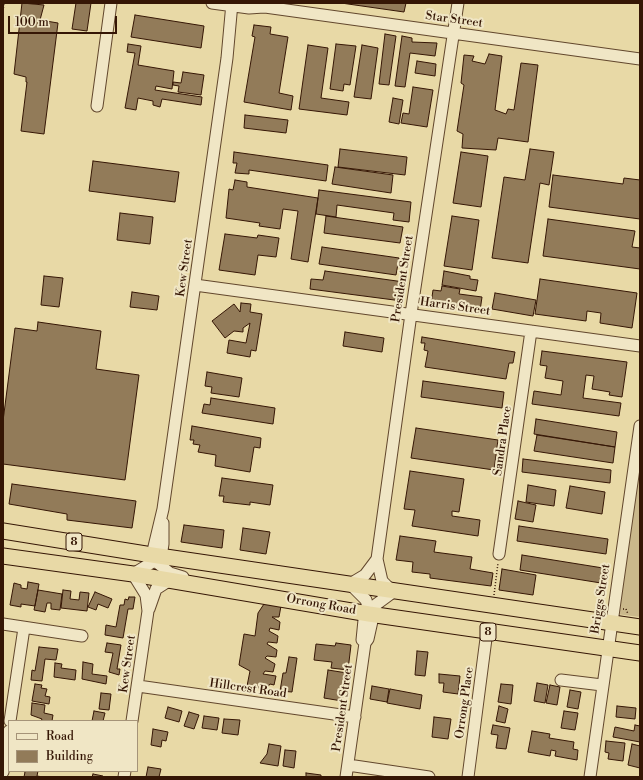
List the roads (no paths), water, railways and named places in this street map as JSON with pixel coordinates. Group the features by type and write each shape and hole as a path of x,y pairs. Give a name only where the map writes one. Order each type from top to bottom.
{"highway":[{"name":"Orrong Road","path":"3,531 156,558 350,584 393,592 494,601 612,622 635,622"},
{"name":"Orrong Road","path":"3,556 133,574 369,614 640,653"}],"street":[{"path":"97,106 111,3"},
{"name":"Star Street","path":"212,3 260,5 640,59"},
{"name":"President Street","path":"393,592 382,581 377,559 410,314 458,3"},
{"name":"Kew Street","path":"156,558 163,544 164,509 230,30 235,5"},
{"name":"Harris Street","path":"196,285 640,346"},
{"name":"Sandra Place","path":"499,554 531,331"},
{"name":"Briggs Street","path":"590,777 607,648 640,426"},
{"path":"133,574 156,558 170,573 180,577 239,591"},
{"name":"President Street","path":"346,777 365,643 368,639 372,621 366,600 350,584 365,575 377,559"},
{"name":"Kew Street","path":"133,574 146,595 148,611"},
{"name":"Kew Street","path":"132,720 148,611 156,589 170,580"},
{"path":"369,614 374,606 393,592"},
{"path":"3,624 82,636"},
{"path":"10,720 24,628"},
{"name":"Orrong Place","path":"468,777 487,631"},
{"path":"561,680 602,685"},
{"name":"Hillcrest Road","path":"138,686 355,717"},
{"path":"3,772 8,738"},
{"path":"348,765 395,775 429,777"}]}
